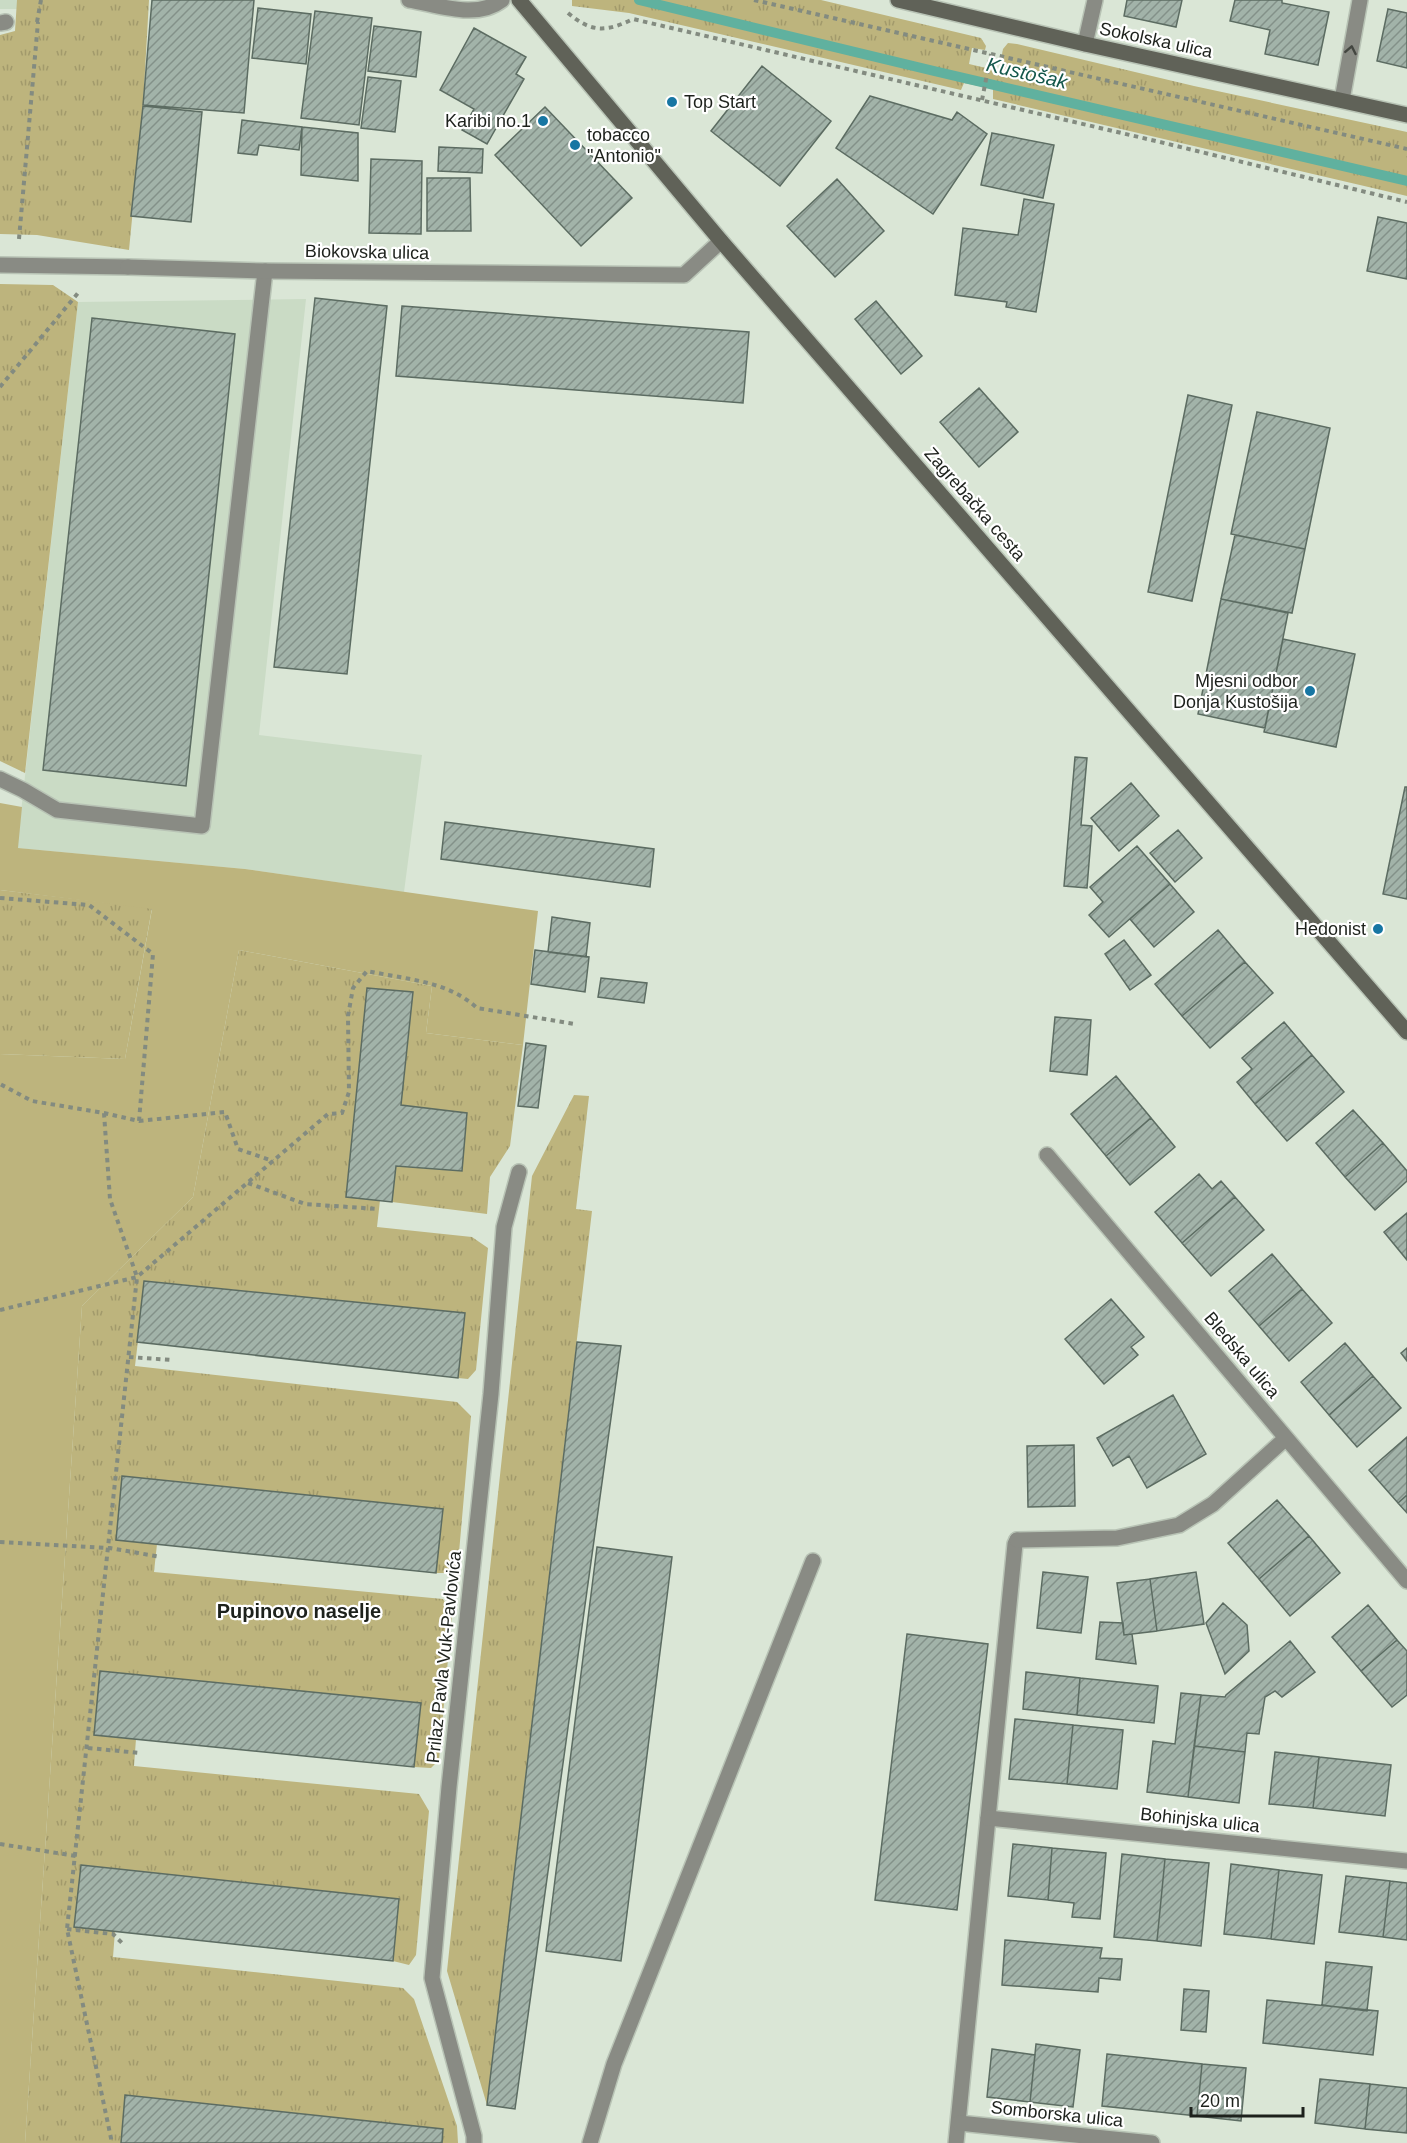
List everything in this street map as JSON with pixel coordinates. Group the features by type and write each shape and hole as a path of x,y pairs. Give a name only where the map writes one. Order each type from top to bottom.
{"street":[{"path":"409,0 480,11 495,6 502,0"},
{"name":"Zagrebačka cesta","path":"519,0 721,241 1406,1030"},
{"name":"Sokolska ulica","path":"898,0 1407,115"},
{"path":"1085,44 1095,0"},
{"path":"1342,100 1360,0"},
{"name":"Biokovska ulica","path":"0,265 265,271 684,275 721,241"},
{"path":"0,779 57,810 202,826 265,271"},
{"name":"Bledska ulica","path":"1047,1155 1407,1581"},
{"name":"Prilaz Pavla Vuk-Pavlovića","path":"474,2143 432,1978 450,1776 491,1394 504,1227 519,1172"},
{"path":"956,2143 1015,1544 1017,1540 1117,1538 1179,1525 1213,1504 1286,1438"},
{"path":"590,2143 614,2064 813,1561"},
{"name":"Bohinjska ulica","path":"988,1818 1407,1861"},
{"name":"Somborska ulica","path":"958,2123 1152,2143"}],"path":[{"path":"754,0 1407,149"},
{"path":"566,12 582,25 611,29 633,19 1407,202"},
{"path":"17,264 38,22"},
{"path":"982,100 990,59"},
{"path":"0,387 100,266"},
{"path":"0,898 88,904 153,954 139,1121"},
{"path":"0,1310 137,1277 328,1114 342,1113 349,1092 348,1016 353,988 367,971 443,986 468,999 477,1008 575,1024"},
{"path":"0,1084 32,1101 139,1121 225,1112 238,1149 273,1161"},
{"path":"104,1113 110,1199 137,1277 110,1548 67,1929 112,2143"},
{"path":"248,1183 305,1204 378,1209"},
{"path":"129,1357 172,1360"},
{"path":"0,1542 110,1548 161,1557"},
{"path":"88,1748 140,1753"},
{"path":"0,1844 76,1856"},
{"path":"67,1929 113,1934 123,1944"}],"shaded area":[{"path":"0,0 17,0 17,9 0,9"},
{"path":"306,299 259,735 422,755 404,892 245,869 17,848 78,302"}],"green space":[{"path":"17,0 149,0 143,106 129,250 37,235 0,234 0,35 15,31"},
{"path":"572,0 821,0 981,38 986,46 985,50 972,48 969,64 999,71 1003,49 1008,43 1017,44 1194,86 1407,132 1407,196 993,99 993,89 964,83 961,90 629,13 572,6"},
{"path":"0,284 53,285 78,302 25,773 0,761"},
{"path":"0,803 22,807 18,848 245,869 538,911 523,1045 426,1033 432,986 239,950 193,1197 82,1306 25,2143 0,2143 0,1054 125,1059 152,909 0,890"},
{"path":"0,890 152,908 125,1059 0,1054"},
{"path":"239,950 432,986 426,1033 523,1045 510,1146 490,1177 487,1214 392,1202 396,1166 462,1171 467,1113 401,1105 413,992 367,989 346,1196 380,1200 377,1227 472,1237 488,1248 476,1370 468,1379 458,1378 465,1313 145,1281 135,1366 457,1402 471,1416 458,1564 449,1573 436,1573 443,1509 123,1476 116,1539 157,1544 154,1572 443,1599 452,1614 439,1760 431,1768 414,1767 421,1704 100,1672 94,1735 136,1739 134,1766 419,1794 429,1811 416,1955 409,1965 393,1961 399,1899 81,1865 74,1926 115,1931 113,1957 403,1988 414,1999 457,2126 458,2143 442,2143 443,2129 126,2095 121,2143 25,2143 82,1306 193,1197"},
{"path":"574,1095 589,1096 576,1209 592,1211 487,2105 447,1971 532,1176"}],"building":[{"path":"152,0 254,0 244,113 143,105"},
{"path":"1127,0 1182,0 1176,27 1124,16"},
{"path":"1235,0 1282,0 1282,3 1329,12 1318,65 1265,54 1270,30 1230,21"},
{"path":"258,8 311,14 306,64 252,58"},
{"path":"1388,9 1407,13 1407,68 1377,61"},
{"path":"315,11 372,18 359,125 301,118"},
{"path":"374,26 421,32 416,77 368,71"},
{"path":"474,28 526,57 516,74 524,79 487,144 462,130 474,109 440,90"},
{"path":"762,66 831,121 780,186 711,131"},
{"path":"368,77 401,81 395,132 361,128"},
{"path":"870,96 952,120 957,112 987,134 933,214 836,148"},
{"path":"143,106 202,112 191,222 131,216"},
{"path":"545,107 632,198 581,246 495,155"},
{"path":"242,120 302,127 299,150 259,145 257,155 238,153"},
{"path":"302,127 358,133 358,181 301,175"},
{"path":"992,133 1054,145 1043,198 981,185"},
{"path":"439,147 483,149 482,173 438,171"},
{"path":"371,159 422,161 421,234 369,233"},
{"path":"427,178 470,178 471,231 427,231"},
{"path":"837,179 884,231 835,277 787,226"},
{"path":"1024,199 1054,204 1036,312 1006,307 1007,302 955,295 963,228 1018,235"},
{"path":"1378,217 1407,223 1407,279 1367,271"},
{"path":"315,298 387,306 347,674 274,667"},
{"path":"876,301 922,356 901,374 855,319"},
{"path":"402,306 749,332 743,403 396,376"},
{"path":"92,318 235,334 186,786 43,770"},
{"path":"979,388 1018,432 979,467 940,422"},
{"path":"1188,395 1232,405 1192,601 1148,592"},
{"path":"1257,412 1330,428 1305,549 1231,534"},
{"path":"1235,535 1305,549 1292,613 1221,599"},
{"path":"1221,599 1288,613 1265,728 1198,714"},
{"name":"Mjesni odbor Donja Kustošija","path":"1283,639 1355,654 1336,747 1264,732"},
{"path":"1075,757 1087,758 1081,825 1092,826 1087,888 1064,886"},
{"path":"1131,783 1159,816 1119,851 1091,818"},
{"path":"1405,787 1407,787 1407,899 1383,894"},
{"path":"445,822 654,849 650,887 441,859"},
{"path":"1178,830 1202,858 1175,882 1150,853"},
{"path":"1137,846 1170,884 1109,937 1089,915 1103,902 1090,887"},
{"path":"1170,884 1194,912 1154,947 1130,919"},
{"path":"552,917 590,923 586,957 548,952"},
{"path":"1218,930 1245,962 1182,1016 1155,984"},
{"path":"1124,940 1151,975 1130,990 1105,954"},
{"path":"535,950 589,957 585,992 531,984"},
{"path":"1245,962 1273,993 1210,1048 1182,1016"},
{"path":"601,978 647,983 644,1003 598,997"},
{"path":"367,988 413,992 401,1105 467,1113 462,1171 396,1166 392,1202 346,1197"},
{"path":"1055,1017 1091,1020 1087,1075 1050,1071"},
{"path":"1284,1022 1312,1055 1255,1104 1237,1082 1252,1069 1242,1058"},
{"path":"526,1043 546,1046 538,1108 518,1106"},
{"path":"1312,1055 1344,1092 1287,1141 1255,1104"},
{"path":"1116,1076 1151,1118 1106,1156 1071,1114"},
{"path":"1353,1110 1383,1143 1345,1177 1316,1143"},
{"path":"1151,1118 1175,1147 1130,1185 1106,1156"},
{"path":"1383,1143 1407,1171 1407,1181 1375,1210 1345,1177"},
{"path":"1199,1174 1212,1189 1221,1181 1235,1197 1182,1243 1155,1212"},
{"path":"1235,1197 1264,1230 1211,1276 1182,1243"},
{"path":"1407,1213 1407,1260 1384,1232"},
{"path":"1272,1254 1302,1289 1259,1326 1229,1291"},
{"path":"144,1281 465,1313 458,1378 137,1342"},
{"path":"1302,1289 1332,1323 1289,1361 1259,1326"},
{"path":"1111,1299 1144,1337 1131,1347 1138,1355 1104,1384 1065,1339"},
{"path":"577,1342 621,1346 515,2109 487,2105"},
{"path":"1345,1343 1373,1376 1329,1415 1301,1382"},
{"path":"1407,1348 1407,1361 1401,1353"},
{"path":"1373,1376 1401,1408 1357,1447 1329,1415"},
{"path":"1173,1395 1206,1454 1147,1488 1129,1456 1113,1466 1097,1438"},
{"path":"1407,1437 1407,1495 1398,1503 1369,1470"},
{"path":"1074,1445 1075,1506 1028,1507 1027,1446"},
{"path":"122,1476 443,1509 436,1573 116,1540"},
{"path":"1407,1495 1407,1513 1398,1503"},
{"path":"1277,1500 1309,1536 1259,1579 1228,1543"},
{"path":"1309,1536 1340,1573 1290,1616 1259,1579"},
{"path":"597,1547 672,1557 621,1961 546,1951"},
{"path":"1043,1572 1088,1577 1081,1633 1037,1628"},
{"path":"1196,1572 1204,1624 1157,1631 1150,1579"},
{"path":"1150,1579 1157,1631 1124,1635 1117,1583"},
{"path":"1223,1603 1247,1625 1249,1651 1225,1674 1206,1623"},
{"path":"1368,1605 1397,1640 1361,1671 1332,1637"},
{"path":"1100,1622 1123,1623 1124,1635 1132,1634 1136,1664 1096,1659"},
{"path":"907,1634 988,1644 957,1910 875,1900"},
{"path":"1397,1640 1407,1651 1407,1695 1392,1707 1361,1671"},
{"path":"1290,1641 1315,1672 1282,1697 1275,1691 1265,1697 1259,1734 1247,1733 1245,1752 1194,1746 1201,1695 1225,1697"},
{"path":"100,1671 421,1703 414,1767 94,1735"},
{"path":"1026,1672 1080,1678 1077,1715 1023,1709"},
{"path":"1080,1678 1158,1686 1154,1723 1077,1715"},
{"path":"1181,1693 1201,1695 1188,1797 1147,1792 1153,1741 1175,1744"},
{"path":"1015,1719 1073,1725 1067,1784 1009,1779"},
{"path":"1073,1725 1123,1730 1117,1789 1067,1784"},
{"path":"1194,1746 1245,1752 1239,1803 1188,1797"},
{"path":"1275,1752 1319,1757 1313,1808 1269,1804"},
{"path":"1319,1757 1391,1765 1385,1816 1313,1808"},
{"path":"1013,1844 1052,1848 1048,1900 1008,1896"},
{"path":"1052,1848 1106,1853 1100,1919 1072,1917 1074,1903 1048,1900"},
{"path":"1122,1854 1165,1859 1157,1941 1114,1937"},
{"path":"1165,1859 1209,1863 1201,1946 1157,1941"},
{"path":"1231,1864 1279,1870 1271,1939 1224,1934"},
{"path":"81,1865 399,1899 393,1961 74,1927"},
{"path":"1279,1870 1322,1875 1314,1944 1271,1939"},
{"path":"1346,1876 1390,1881 1383,1937 1339,1932"},
{"path":"1390,1881 1407,1883 1407,1940 1383,1937"},
{"path":"1005,1940 1102,1948 1100,1958 1122,1959 1120,1980 1099,1978 1098,1992 1002,1985"},
{"path":"1326,1962 1372,1967 1367,2011 1322,2005"},
{"path":"1184,1989 1209,1991 1206,2032 1181,2030"},
{"path":"1267,2000 1378,2011 1373,2055 1263,2043"},
{"path":"1036,2044 1080,2050 1073,2107 1030,2102"},
{"path":"992,2049 1035,2055 1030,2102 987,2097"},
{"path":"1107,2054 1202,2064 1197,2116 1102,2106"},
{"path":"1202,2064 1246,2068 1241,2121 1197,2116"},
{"path":"1320,2079 1370,2084 1365,2129 1315,2123"},
{"path":"1370,2084 1407,2088 1407,2133 1365,2129"},
{"path":"125,2095 443,2129 442,2143 121,2143"}],"waterway":[{"name":"Kustošak","path":"639,0 1407,181"}],"place":[{"name":"Top Start","path":"672,102"},
{"name":"Karibi no.1","path":"543,121"},
{"name":"tobacco \"Antonio\"","path":"575,145"},
{"name":"Mjesni odbor Donja Kustošija","path":"1310,691"},
{"name":"Hedonist","path":"1378,929"}],"district":[{"name":"Pupinovo naselje","path":"299,1611"}]}
